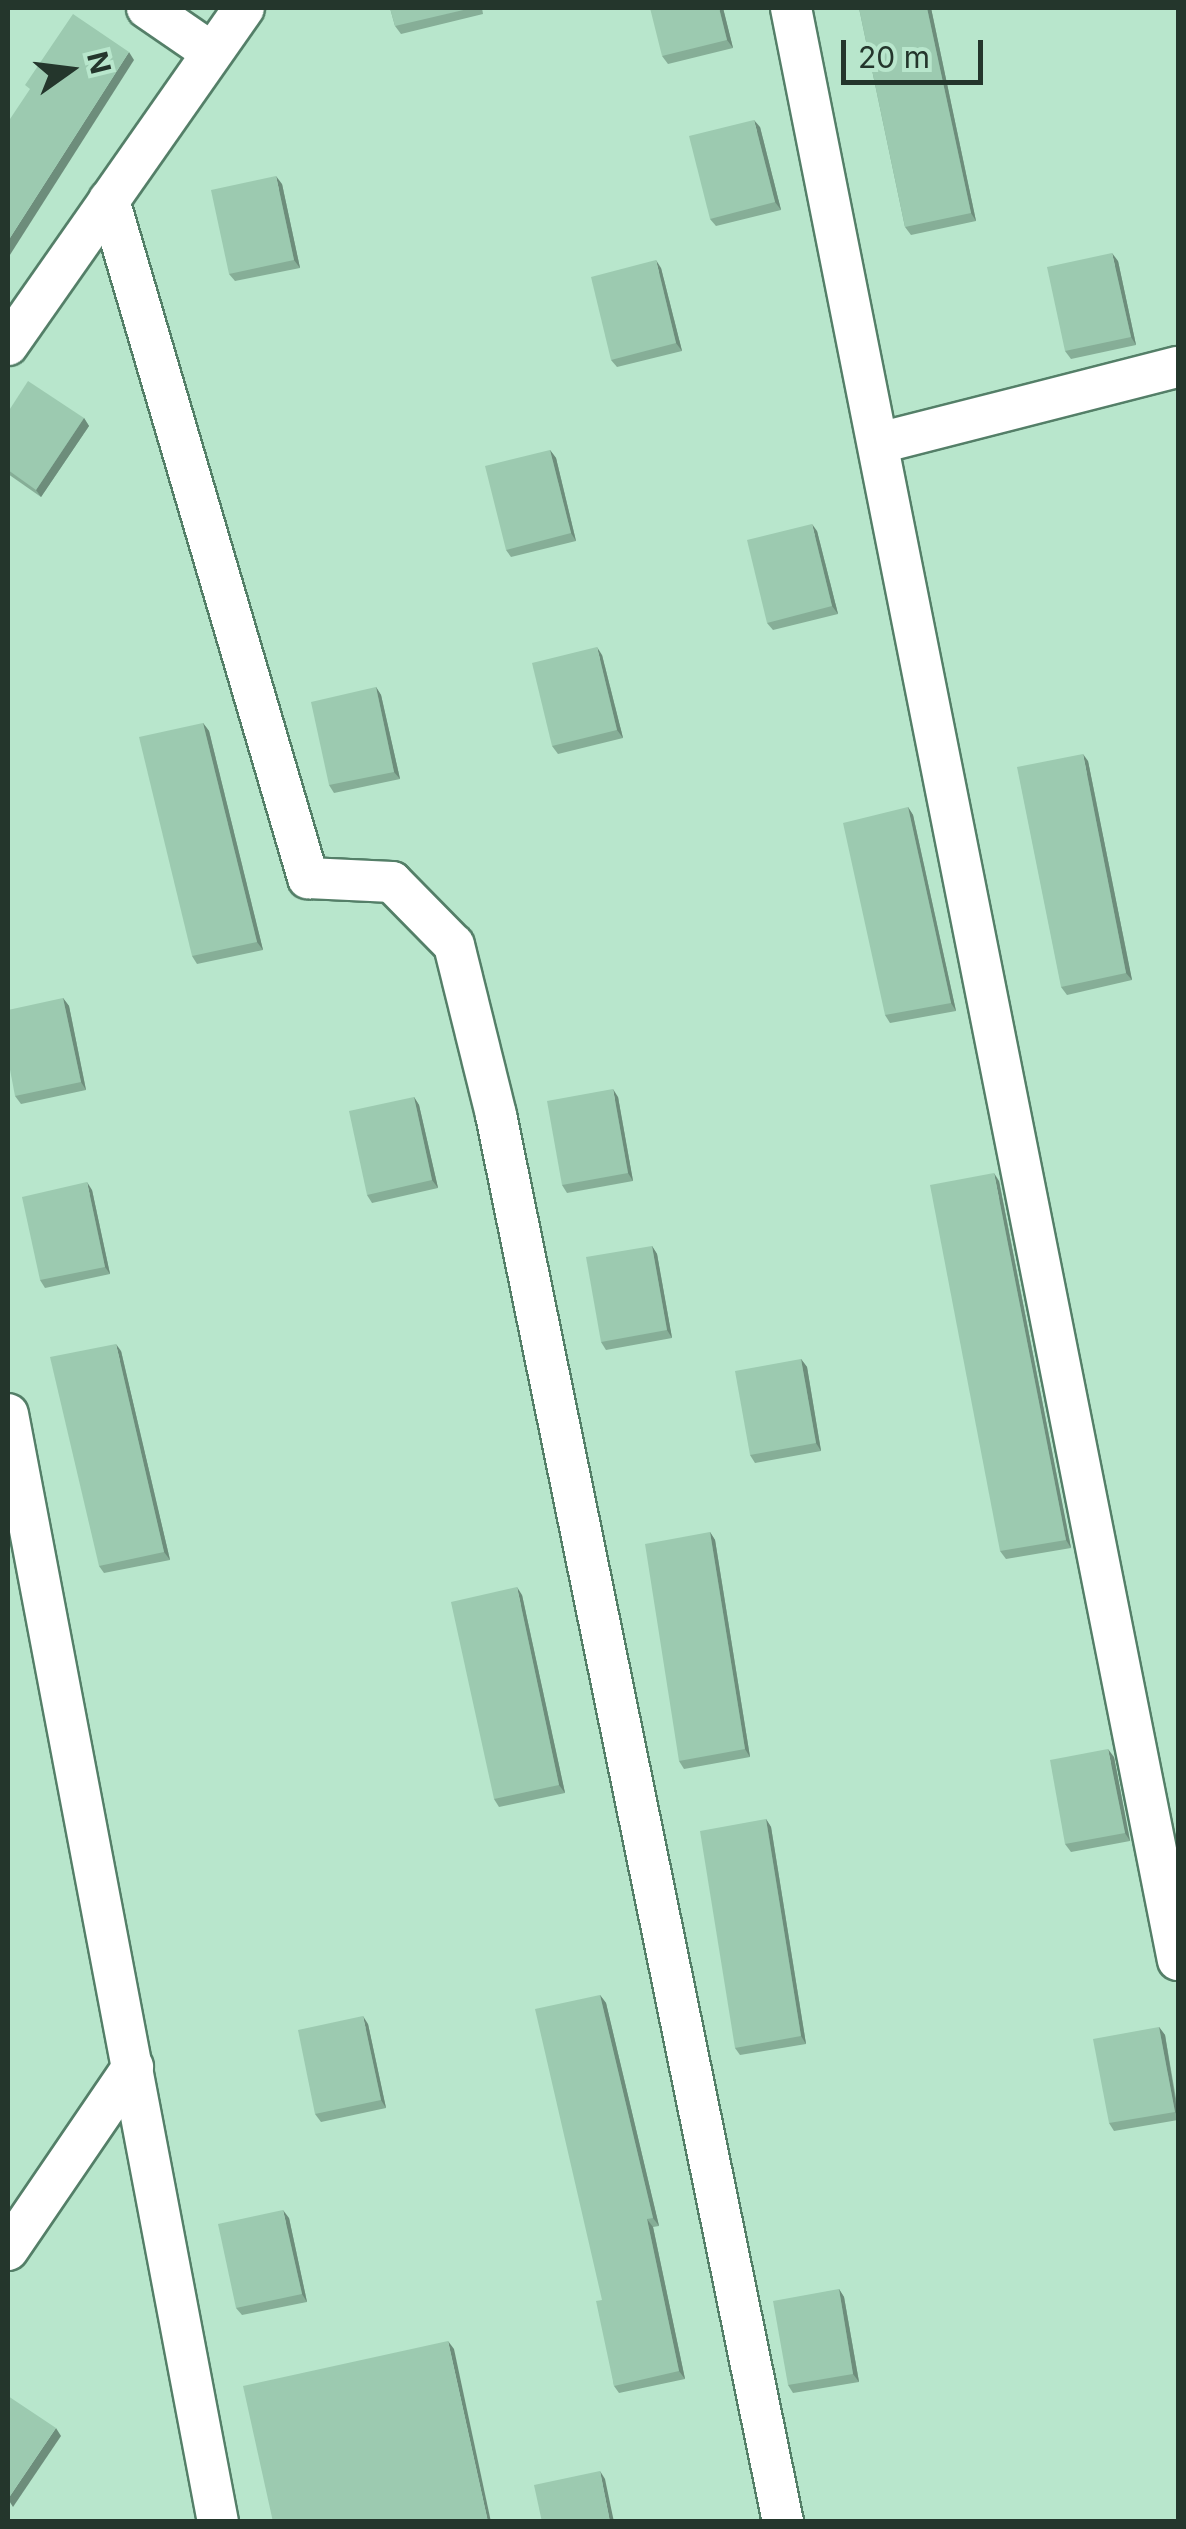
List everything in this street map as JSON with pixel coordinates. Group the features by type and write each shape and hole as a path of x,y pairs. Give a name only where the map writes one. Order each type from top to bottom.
{"street":[{"path":"147,8 211,52"},
{"path":"8,345 244,8"},
{"path":"791,8 1178,1960"},
{"path":"108,200 308,878 392,882 454,945 496,1115 783,2522"},
{"path":"879,443 1178,366"},
{"path":"8,1414 218,2522"},
{"path":"8,2250 133,2068"}],"building":[{"path":"390,8 472,8 395,26"},
{"path":"650,8 719,8 727,40 662,56"},
{"path":"859,8 927,8 971,213 905,227"},
{"path":"73,14 129,52 8,241 8,122 30,89 25,85"},
{"path":"754,120 775,202 710,219 689,136"},
{"path":"276,176 294,260 229,274 211,190"},
{"path":"1112,253 1131,337 1065,351 1047,267"},
{"path":"656,260 676,343 611,360 591,277"},
{"path":"28,381 84,418 36,490 8,470 8,412"},
{"path":"550,450 571,533 506,550 485,466"},
{"path":"812,524 832,606 767,623 747,540"},
{"path":"597,647 617,730 552,746 532,663"},
{"path":"376,687 394,772 329,785 311,702"},
{"path":"203,723 257,942 192,956 139,737"},
{"path":"1083,754 1126,973 1061,987 1017,767"},
{"path":"908,807 951,1003 885,1015 843,823"},
{"path":"63,998 81,1082 15,1096 8,1059 8,1010"},
{"path":"613,1089 628,1173 562,1185 547,1101"},
{"path":"414,1097 432,1180 367,1195 349,1111"},
{"path":"994,1173 1066,1540 1000,1551 930,1185"},
{"path":"87,1182 105,1267 40,1280 22,1197"},
{"path":"652,1246 667,1330 601,1342 586,1257"},
{"path":"116,1344 164,1552 99,1566 50,1357"},
{"path":"801,1359 816,1443 750,1455 735,1371"},
{"path":"710,1532 745,1749 679,1761 645,1544"},
{"path":"517,1587 559,1785 494,1799 451,1602"},
{"path":"1108,1749 1125,1833 1065,1844 1050,1760"},
{"path":"766,1819 801,2036 735,2048 700,1831"},
{"path":"600,1995 653,2218 647,2219 679,2371 614,2386 596,2301 602,2300 535,2009"},
{"path":"363,2016 381,2100 315,2114 298,2030"},
{"path":"1159,2027 1175,2112 1109,2123 1093,2039"},
{"path":"283,2210 302,2294 236,2308 218,2224"},
{"path":"839,2289 853,2374 788,2385 773,2301"},
{"path":"448,2341 488,2522 273,2522 243,2386"},
{"path":"8,2396 56,2428 8,2499"},
{"path":"600,2471 610,2522 542,2522 534,2485"}]}
